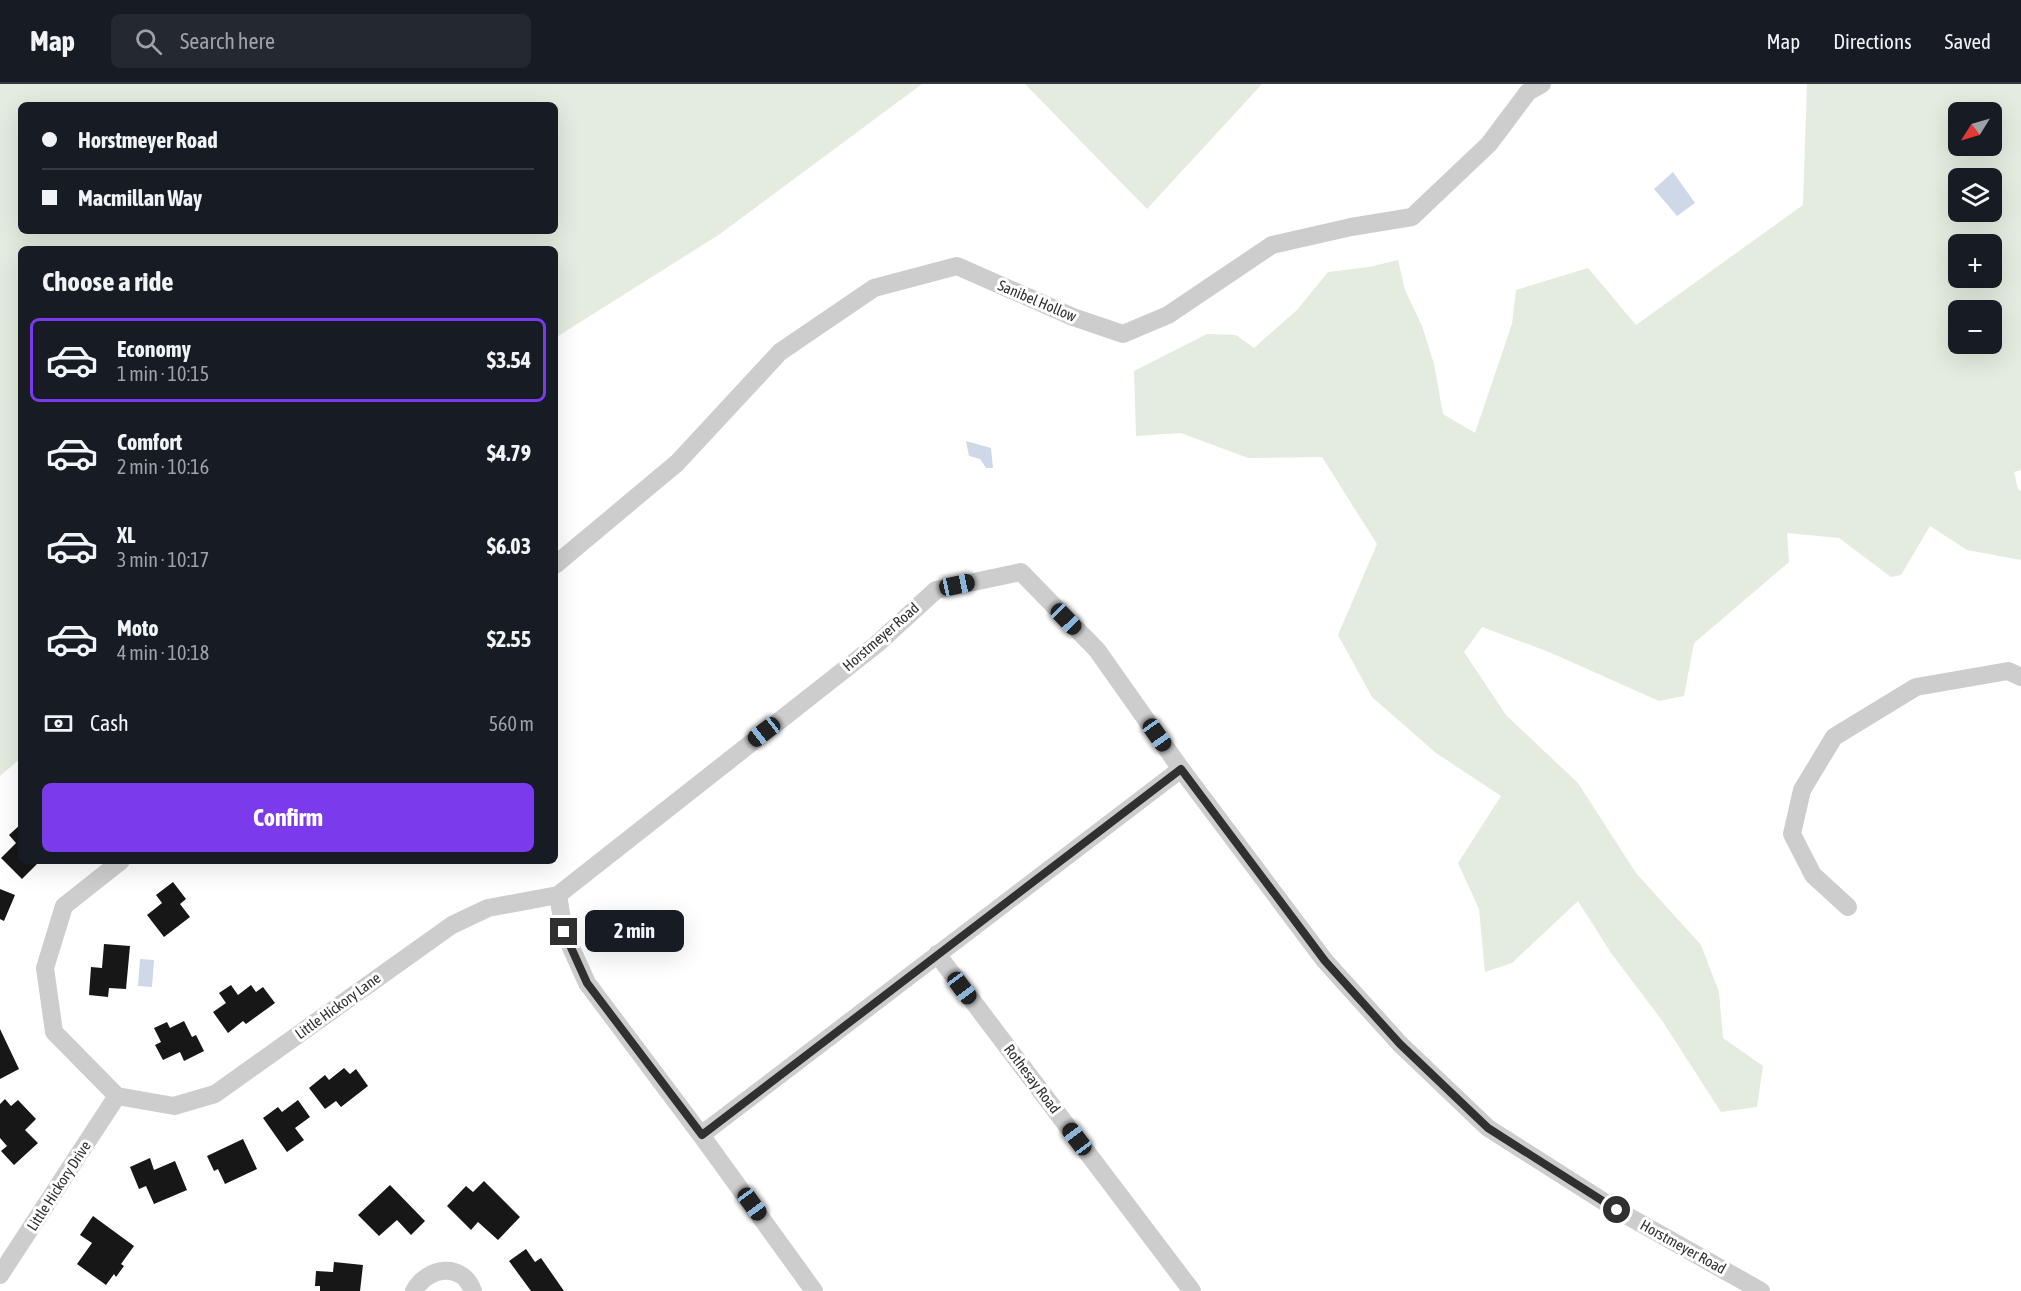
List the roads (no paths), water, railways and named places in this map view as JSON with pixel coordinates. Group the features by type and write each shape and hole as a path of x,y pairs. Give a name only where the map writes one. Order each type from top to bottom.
{"street":[{"name":"Sanibel Hollow","path":"558,562 677,463 780,352 874,288 957,266 1073,317 1123,334 1168,315 1272,245 1412,217 1489,144 1527,92 1542,84"},
{"name":"Horstmeyer Road","path":"558,895 877,644 936,590 1021,572 1097,650 1181,769 1325,961 1400,1044 1488,1128 1732,1284 1761,1291"},
{"path":"1848,908 1813,875 1792,834 1802,790 1834,737 1916,687 2007,671 2021,677"},
{"path":"702,1135 1181,769"},
{"path":"117,864 64,906 45,968 54,1032 117,1096"},
{"path":"558,895 564,932 587,983 702,1135 814,1291"},
{"name":"Little Hickory Lane","path":"117,1096 174,1106 215,1094 452,925 488,908 558,895"},
{"name":"Rothesay Road","path":"937,954 1192,1291"},
{"name":"Little Hickory Drive","path":"0,1275 117,1096"},
{"path":"414,1291 419,1283 433,1274 448,1270 461,1274 473,1291"}],"water":[{"path":"1673,172 1695,203 1677,216 1654,189"},
{"path":"966,441 991,448 993,468 986,468 980,459 969,456"},
{"path":"140,959 154,960 152,987 138,986"}]}
